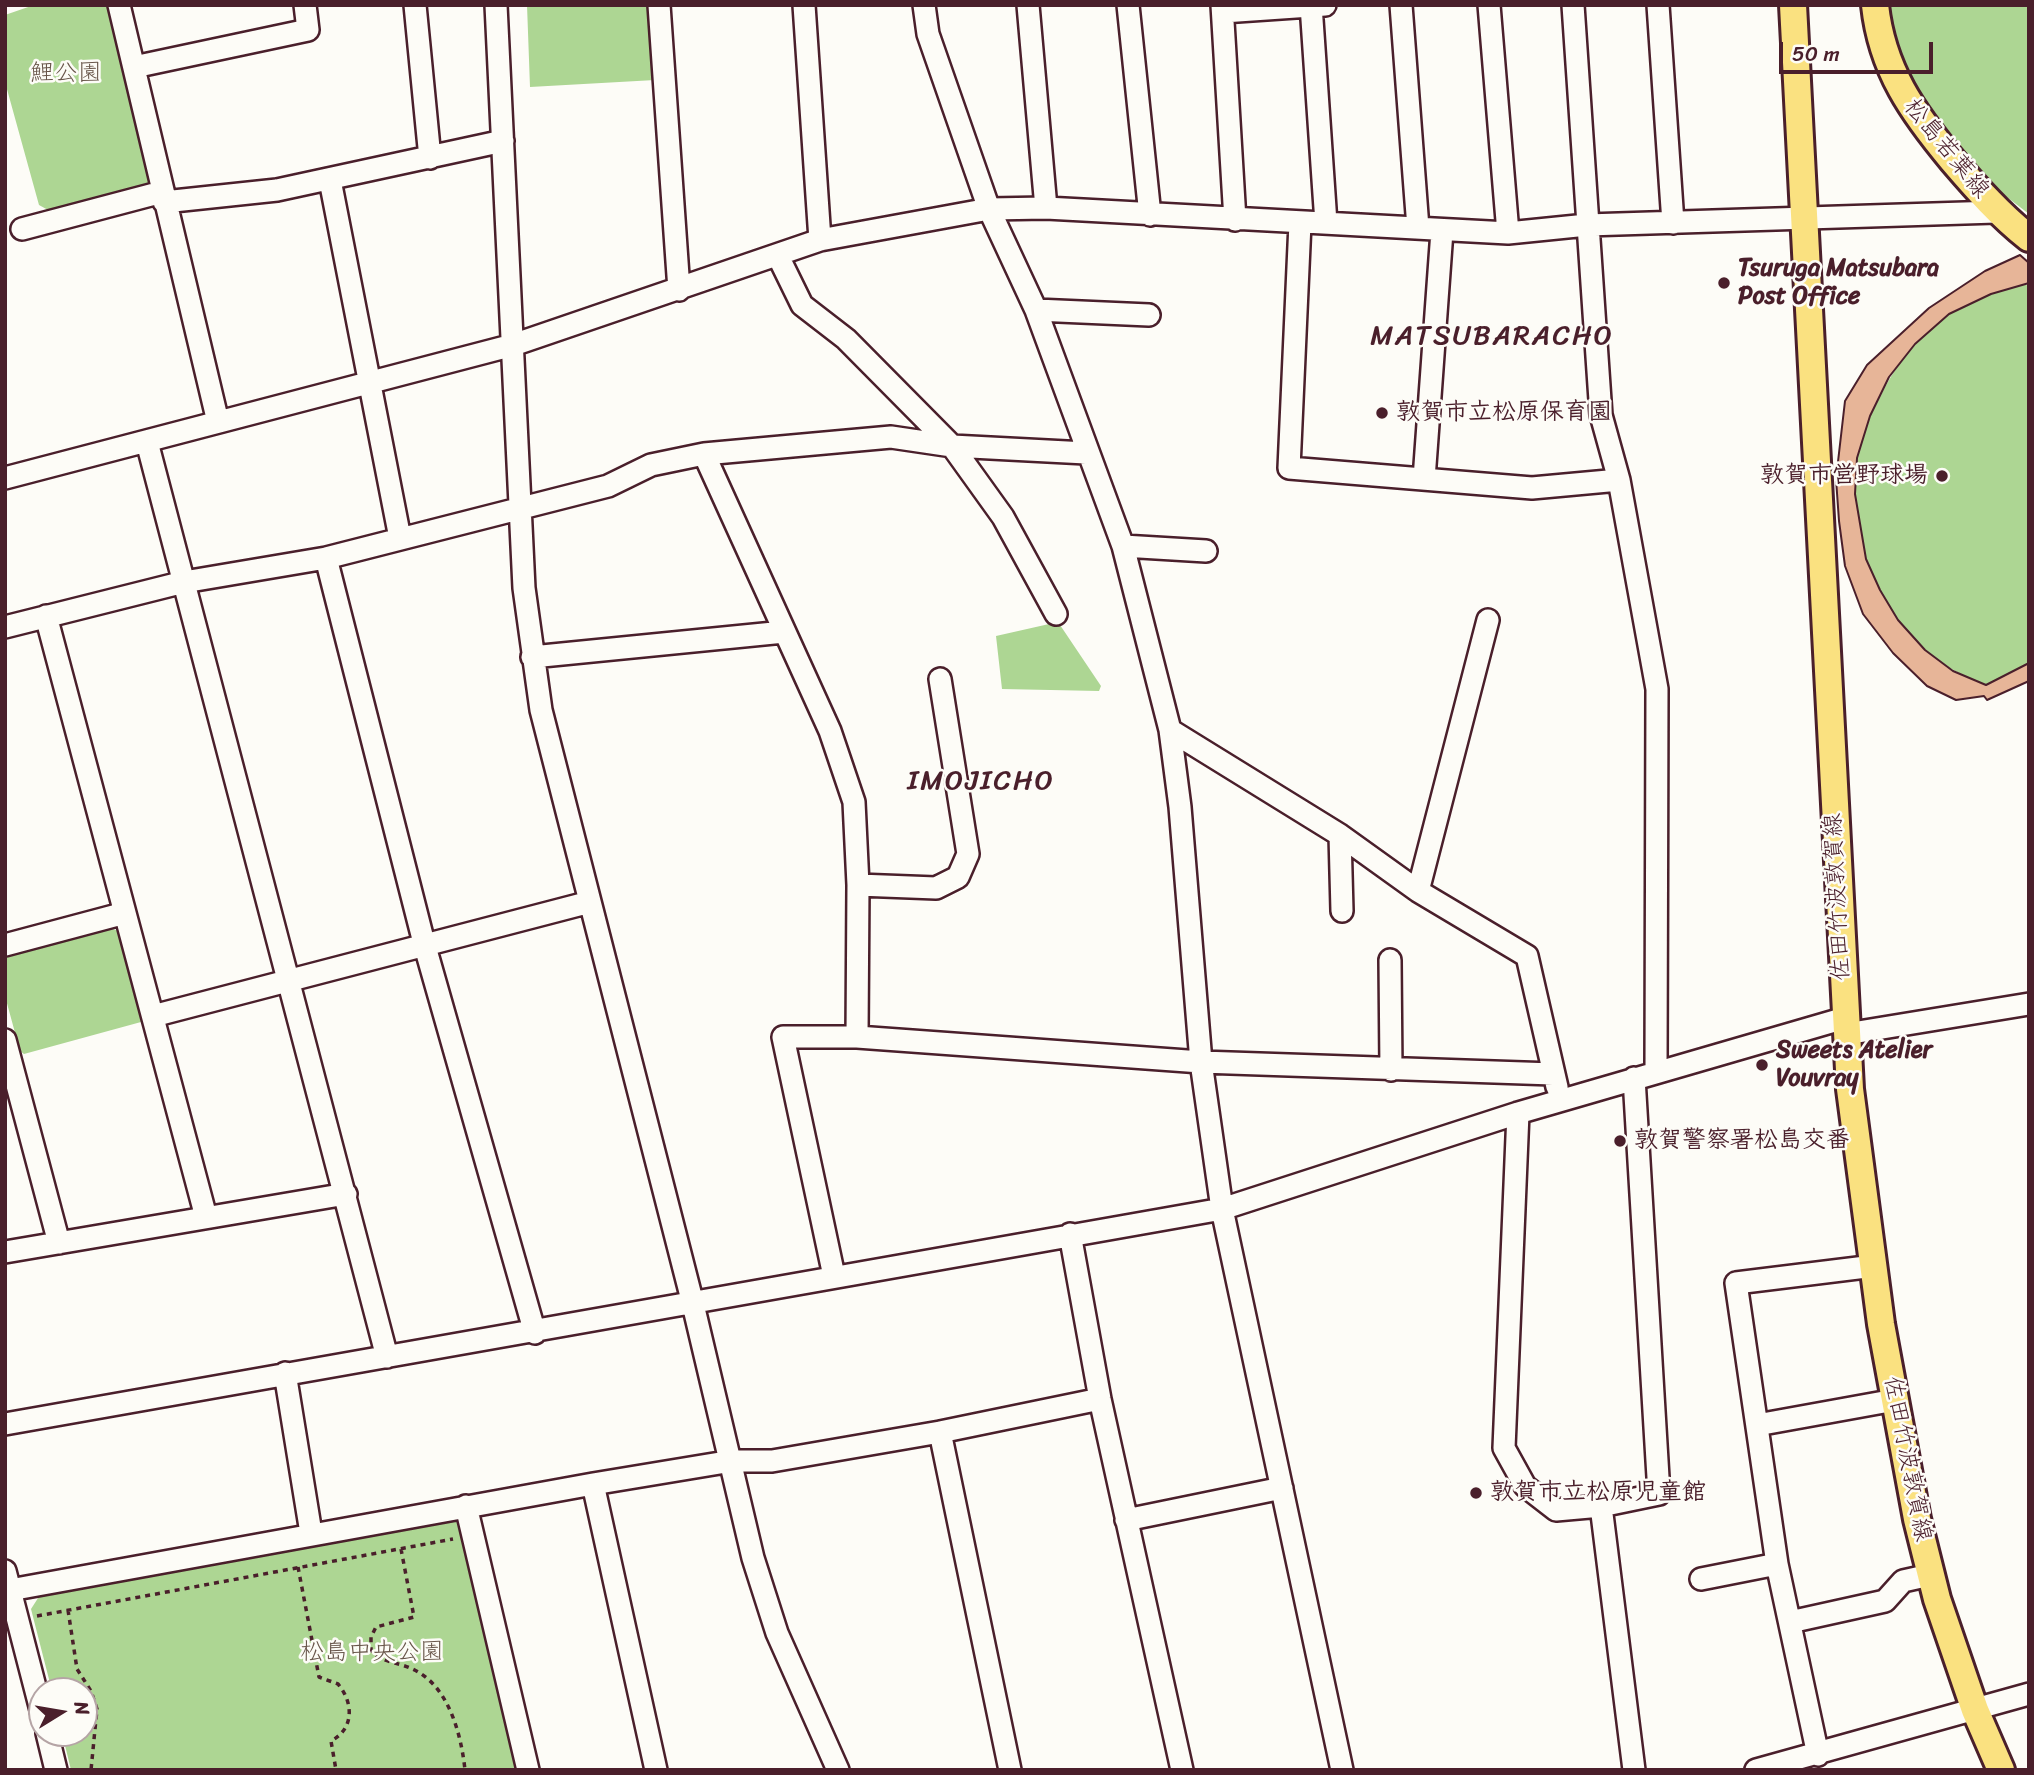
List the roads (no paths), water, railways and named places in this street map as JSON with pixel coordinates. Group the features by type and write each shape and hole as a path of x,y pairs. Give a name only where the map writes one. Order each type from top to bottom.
{"main road":[{"name":"佐田竹波敦賀線","path":"1793,5 1845,1026 1874,1266 1895,1400 1930,1575 1975,1710 2001,1770"},
{"name":"松島若葉線","path":"1875,5 1884,52 1905,99 1996,212 2029,237"}],"street":[{"path":"119,5 218,422"},
{"path":"134,67 308,30 305,5"},
{"path":"415,5 429,159"},
{"path":"496,5 524,588 541,710 692,1300 753,1558 777,1633 838,1770"},
{"path":"659,5 679,290"},
{"path":"804,5 820,240"},
{"path":"924,5 928,34 989,209 1036,310 1086,453 1123,546 1170,730 1180,807 1201,1062 1222,1209 1342,1770"},
{"path":"1028,5 1046,208"},
{"path":"1128,5 1150,215"},
{"path":"1401,5 1418,229"},
{"path":"1489,5 1507,233"},
{"path":"1573,5 1601,415 1619,480 1657,689 1656,1072"},
{"path":"1658,5 1673,223"},
{"path":"1235,220 1223,9 1316,6 1326,223"},
{"path":"22,229 163,197 276,190 429,159 502,141"},
{"path":"330,180 400,538"},
{"path":"5,478 513,345 820,240 989,209 1046,208 1507,233 1587,225 1802,216 1996,212"},
{"path":"1300,223 1289,468 1532,488 1619,480"},
{"path":"1423,479 1443,230"},
{"path":"778,256 802,305 846,339 951,446 1003,516 1056,614"},
{"path":"1036,310 1149,315"},
{"path":"5,627 184,582 326,558 608,486 652,464 704,454 891,437 951,446 1086,453"},
{"path":"147,442 387,1357"},
{"path":"704,454 830,731 854,802 858,885 857,1037"},
{"path":"1123,546 1206,551"},
{"path":"326,558 424,943 535,1333"},
{"path":"46,616 206,1217"},
{"path":"1418,891 1488,620"},
{"path":"532,657 785,632"},
{"path":"858,885 936,888 958,877 968,855 940,679"},
{"path":"1170,730 1340,835 1418,891 1527,956 1561,1101"},
{"path":"1340,835 1342,911"},
{"path":"153,1016 424,943 590,902"},
{"path":"5,945 125,913"},
{"path":"1390,960 1391,1069"},
{"path":"5,1424 285,1373 535,1333 692,1300 1222,1209 1518,1113 1656,1072 1845,1026 2029,1004"},
{"path":"834,1276 783,1037 857,1037 1201,1062 1553,1074"},
{"path":"5,1040 59,1242"},
{"path":"1518,1113 1504,1448 1525,1486 1556,1510 1601,1506 1659,1494 1634,1078"},
{"path":"5,1252 346,1194"},
{"path":"1070,1234 1100,1399 1182,1770"},
{"path":"1818,1755 1777,1564 1736,1283 1874,1266"},
{"path":"285,1373 312,1533"},
{"path":"33,1677 8,1580 312,1533 732,1461 772,1461 940,1432 1100,1399"},
{"path":"1757,1425 1895,1400"},
{"path":"940,1432 1010,1770"},
{"path":"593,1484 656,1770"},
{"path":"1126,1520 1282,1488"},
{"path":"466,1506 528,1770"},
{"path":"1601,1506 1634,1770"},
{"path":"1701,1579 1777,1564"},
{"path":"1790,1622 1885,1601 1903,1581 1930,1575"},
{"path":"1756,1770 1818,1755 2029,1694"},
{"path":"51,1747 57,1770"}],"place":[{"name":"Tsuruga Matsubara Post Office","path":"1724,283"},
{"name":"敦賀市立松原保育園","path":"1382,413"},
{"name":"敦賀市営野球場","path":"1942,476"},
{"name":"Sweets Atelier Vouvray","path":"1762,1065"},
{"name":"敦賀警察署松島交番","path":"1620,1141"},
{"name":"敦賀市立松原児童館","path":"1476,1493"}],"district":[{"name":"MATSUBARACHO","path":"1492,337"},
{"name":"IMOJICHO","path":"981,782"}],"park label":[{"name":"鯉公園","path":"66,74"},
{"name":"松島中央公園","path":"372,1653"}]}
